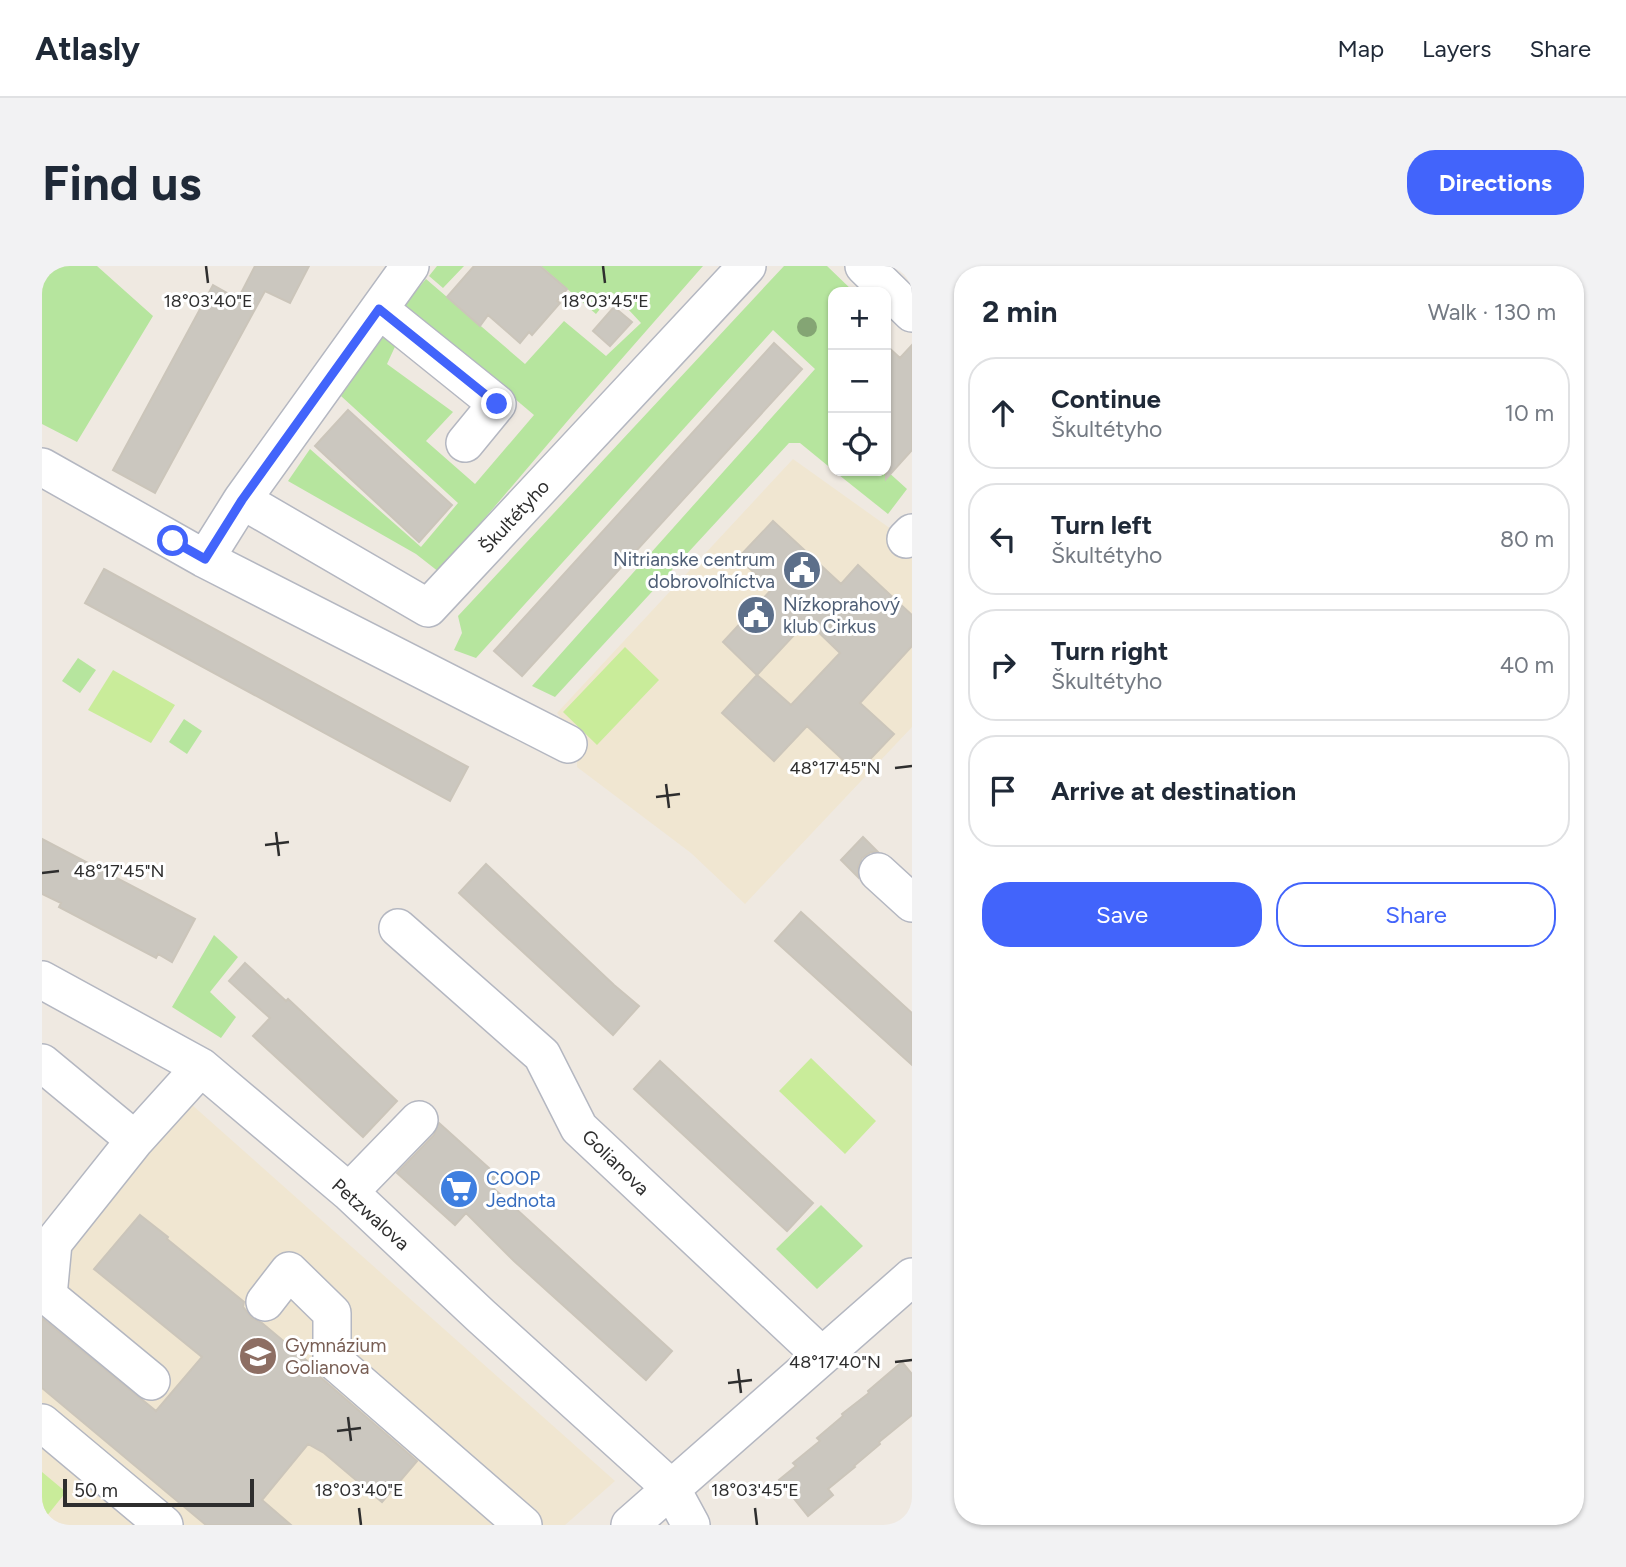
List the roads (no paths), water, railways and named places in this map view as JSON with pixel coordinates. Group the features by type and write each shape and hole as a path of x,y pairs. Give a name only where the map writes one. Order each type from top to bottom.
{"street":[{"path":"205,559 242,500 410,266"},
{"name":"Škultétyho","path":"242,500 428,608 747,266"},
{"path":"864,266 912,313"},
{"path":"379,309 497,404 465,443"},
{"path":"42,467 205,559 568,744"},
{"path":"878,872 912,903"},
{"name":"Golianova","path":"398,928 542,1055 579,1128 821,1355"},
{"name":"Petzwalova","path":"42,980 201,1067 349,1192 671,1488 691,1525"},
{"path":"42,1063 135,1140"},
{"path":"151,1381 45,1300 53,1243 135,1140 201,1067"},
{"path":"349,1192 419,1120"},
{"path":"265,1301 289,1271 332,1313 332,1359 523,1525"},
{"path":"630,1525 912,1277"},
{"path":"42,1423 164,1525"}],"place":[{"name":"Nitrianske centrum dobrovoľníctva","path":"802,570"},
{"name":"Nízkoprahový klub Cirkus","path":"756,615"},
{"name":"COOP Jednota","path":"459,1189"},
{"name":"Gymnázium Golianova","path":"258,1356"}]}
